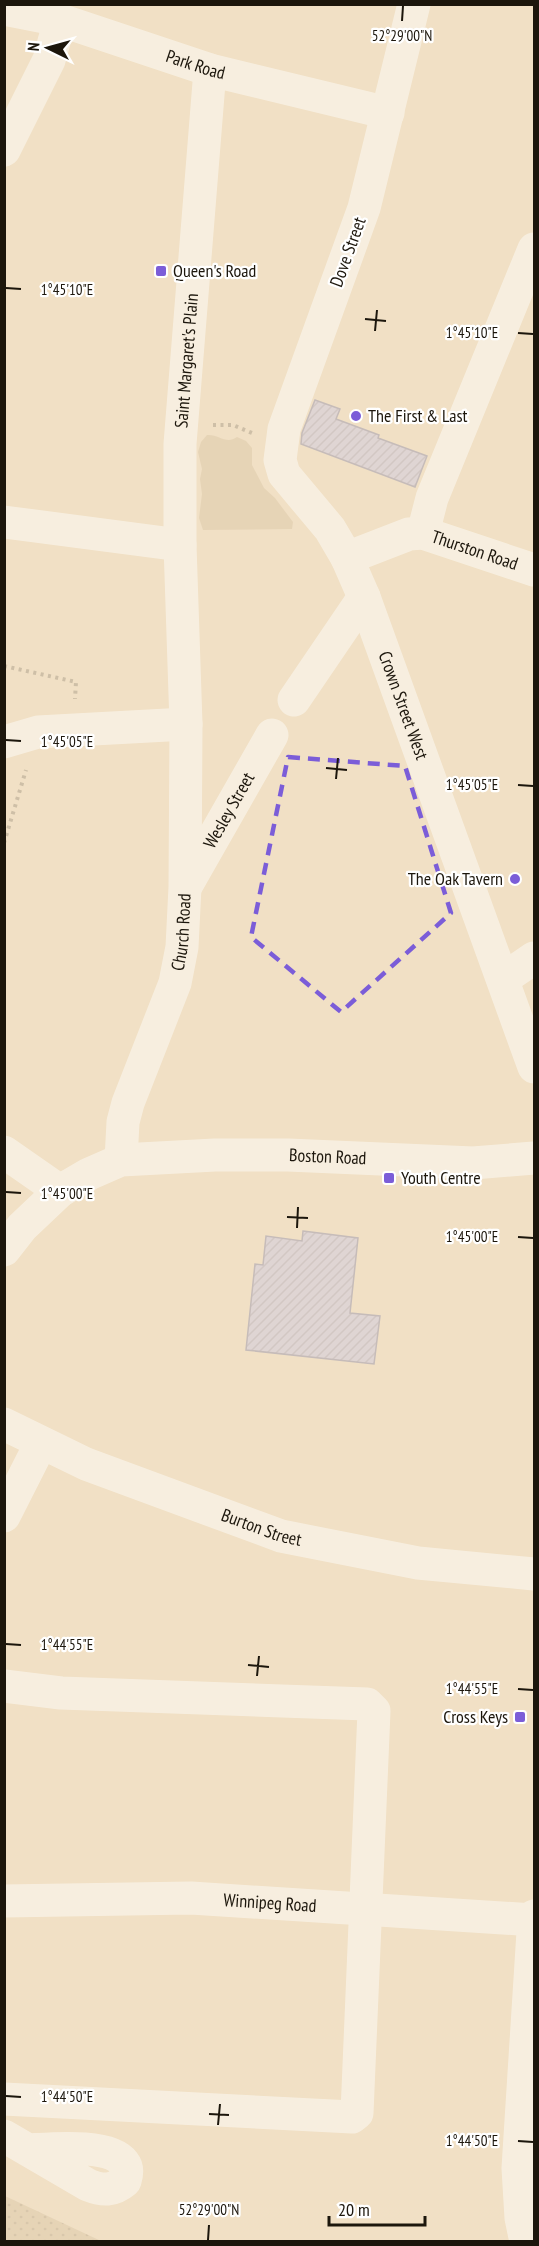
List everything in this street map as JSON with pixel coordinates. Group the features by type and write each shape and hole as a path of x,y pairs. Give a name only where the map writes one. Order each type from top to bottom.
{"street":[{"name":"Dove Street","path":"298,490 284,474 280,460 282,440 364,208 414,4"},
{"name":"Park Road","path":"4,9 60,20 210,70 388,112"},
{"path":"4,150 49,60 60,20"},
{"name":"Saint Margaret's Plain","path":"180,545 181,427 210,70"},
{"path":"423,533 432,498 534,249"},
{"name":"Crown Street West","path":"298,490 330,529 347,558 364,597 534,1067"},
{"path":"4,522 180,545"},
{"name":"Thurston Road","path":"347,558 409,534 423,533 534,570"},
{"name":"Church Road","path":"121,1160 123,1122 128,1103 175,983 182,947 185,887 186,723 180,545"},
{"path":"294,700 364,597"},
{"path":"4,742 38,732 186,723"},
{"name":"Wesley Street","path":"185,887 272,735"},
{"path":"503,979 534,958"},
{"path":"4,1152 60,1191"},
{"name":"Boston Road","path":"121,1160 215,1155 288,1155 473,1164 534,1158"},
{"path":"4,1250 22,1227 60,1191 89,1174 121,1160"},
{"name":"Burton Street","path":"4,1424 86,1464 281,1536 418,1563 534,1574"},
{"path":"4,1516 41,1443"},
{"path":"4,1686 62,1693 367,1704 374,1711 357,2113 352,2117 4,2099"},
{"name":"Winnipeg Road","path":"4,1901 191,1898 534,1919"},
{"path":"526,2241 521,2218 518,2168 528,2102 534,1919"}],"path":[{"path":"181,427 202,430 223,424 282,440"},
{"path":"4,666 76,682 74,730"},
{"path":"4,843 38,732"}],"highlighted area":[{"path":"288,757 405,766 451,913 341,1012 251,937"}],"shaded area":[{"path":"207,435 226,440 237,437 246,441 252,448 252,465 264,488 275,498 293,522 292,529 203,530 199,518 202,469 198,452 201,442"},
{"path":"5,2196 101,2241 5,2241"}],"building":[{"path":"315,400 340,409 336,419 427,456 415,487 301,444 302,433"},
{"path":"303,1231 358,1238 350,1313 380,1316 374,1364 246,1350 255,1264 263,1265 266,1236 302,1241"}],"place":[{"name":"Queen's Road","path":"161,271"},
{"name":"The First & Last","path":"356,416"},
{"name":"The Oak Tavern","path":"515,879"},
{"name":"Youth Centre","path":"389,1178"},
{"name":"Cross Keys","path":"520,1717"}]}
